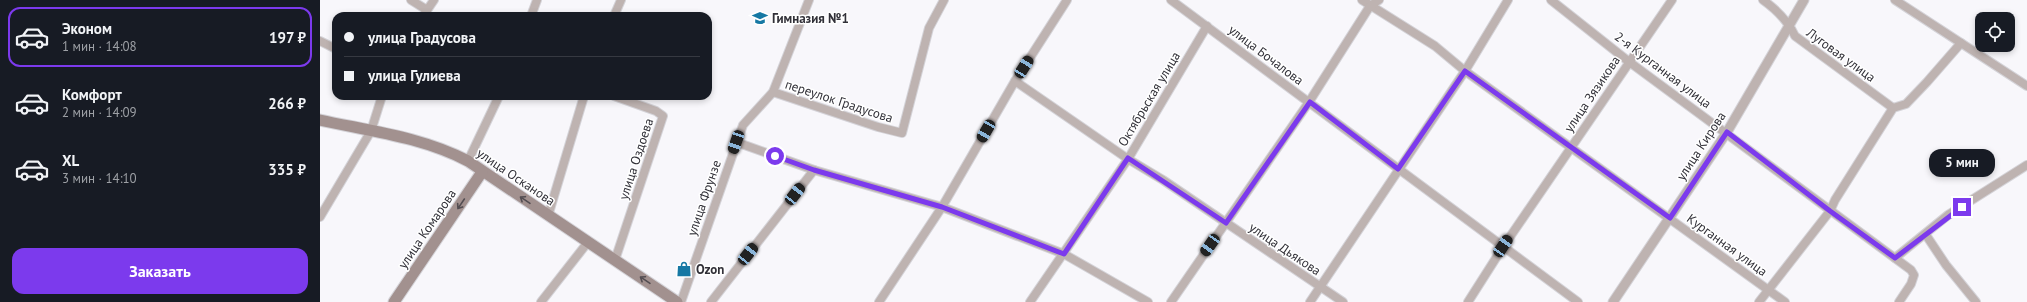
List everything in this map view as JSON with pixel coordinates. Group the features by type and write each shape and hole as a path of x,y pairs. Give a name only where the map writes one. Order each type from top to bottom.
{"main road":[{"name":"улица Осканова","path":"320,120 419,141 448,151 468,161 482,172 677,302"},
{"name":"улица Комарова","path":"394,302 482,172"}],"street":[{"path":"411,0 424,12"},
{"path":"426,12 434,0"},
{"path":"533,12 538,0"},
{"path":"616,12 621,0"},
{"name":"улица Фрунзе","path":"681,302 743,125 773,92 809,0"},
{"name":"переулок Градусова","path":"773,92 878,127 902,133 906,109 929,28 944,0"},
{"path":"879,302 942,207 1016,80 1067,0"},
{"name":"улица Бочалова","path":"1171,0 1578,302"},
{"name":"Курганная улица","path":"1362,0 1434,46 1465,71 1785,302"},
{"path":"1171,302 1310,102 1370,6 1379,0"},
{"path":"1310,302 1465,71 1508,0"},
{"name":"2-я Курганная улица","path":"1551,0 1628,61 1727,132 1830,211 1895,258 1914,275 1912,284 1899,302"},
{"name":"улица Зязикова","path":"1468,302 1503,246 1628,61 1672,0"},
{"name":"Луговая улица","path":"1763,0 1775,9 1790,25 1795,36 1893,108"},
{"name":"улица Кирова","path":"1613,302 1727,132 1804,0"},
{"path":"1895,0 2027,86"},
{"name":"Октябрьская улица","path":"1030,302 1128,158 1207,26"},
{"path":"320,41 332,47"},
{"path":"1759,302 1767,289 1830,211 1835,200 1893,108 1906,104 1961,43"},
{"name":"улица Дьякова","path":"1016,80 1128,158 1343,302"},
{"path":"320,217 371,131 381,100"},
{"path":"468,161 497,100"},
{"path":"548,216 583,100"},
{"name":"улица Оздоева","path":"615,260 663,116 656,111 625,100"},
{"path":"736,142 814,170 942,207 1064,254 1148,302"},
{"path":"1895,258 1926,235 1948,215 2027,165"},
{"path":"711,302 814,170"},
{"path":"1926,235 1946,265 1976,302"},
{"path":"541,302 588,242"}],"place":[{"name":"Гимназия №1","path":"760,18"},
{"name":"Ozon","path":"684,269"}],"route":[{"path":"775,156 814,170 942,207 1064,254 1128,158 1226,223 1310,102 1398,169 1465,71 1670,218 1727,132 1830,211 1895,258 1926,235 1948,215 1962,207"}]}
